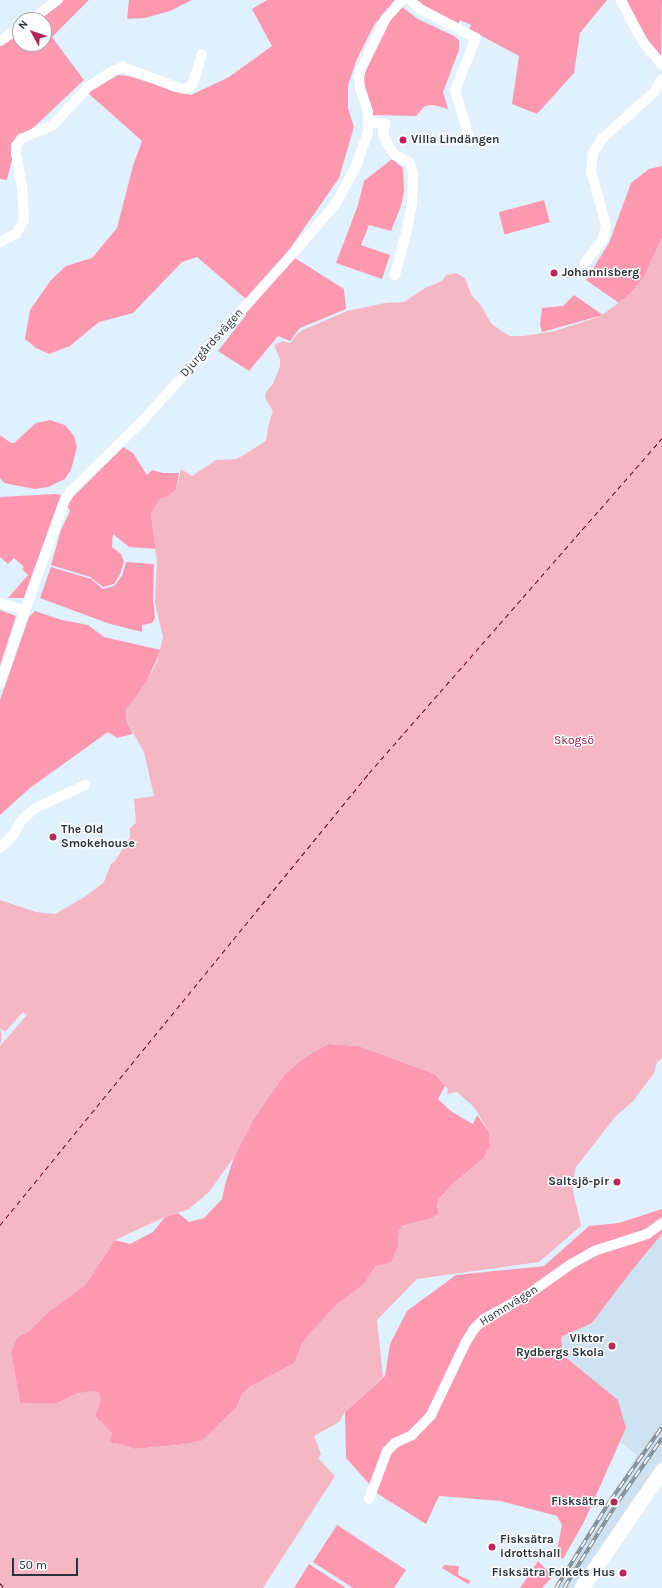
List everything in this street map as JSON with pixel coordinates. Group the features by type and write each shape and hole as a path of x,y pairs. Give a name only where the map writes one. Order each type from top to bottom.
{"street":[{"path":"42,12 58,0"},
{"name":"Djurgårdsvägen","path":"0,684 64,502 70,492 146,417 333,207 357,164 364,146 369,122 368,112 360,88 359,77 361,69 386,18 402,0"},
{"path":"410,0 420,8 476,38 455,90 470,142"},
{"path":"621,0 643,42 662,65"},
{"path":"0,41 12,33"},
{"path":"0,242 16,234 24,220 22,187 16,154 16,146 21,139 54,124 88,87 113,71 123,67 176,87 190,87 193,83 202,54"},
{"path":"585,263 603,239 606,225 591,171 593,153 602,139 654,92 662,79"},
{"path":"369,122 385,124 383,134 389,148 395,155 409,162 413,173 412,203 395,275"},
{"path":"0,603 25,610"},
{"path":"0,848 14,834 21,821 35,808 85,785"},
{"name":"Hamnvägen","path":"370,1500 387,1451 395,1443 412,1435 431,1415 466,1342 474,1329 484,1319 526,1296 571,1264 594,1251 647,1234 662,1223"},
{"path":"581,1588 662,1470"}],"shaded area":[{"path":"63,0 89,0 52,37 52,12 47,12"},
{"path":"129,0 192,0 170,11 145,18 127,19"},
{"path":"267,0 395,0 374,25 357,59 348,85 348,108 354,127 339,178 287,253 344,289 346,309 300,328 290,341 278,336 249,371 218,351 246,315 246,299 197,257 182,262 133,313 99,322 70,346 49,354 36,348 25,339 30,310 51,280 66,266 92,258 117,228 133,166 142,141 88,93 118,75 128,76 191,95 229,77 272,46 252,9"},
{"path":"414,0 607,0 580,33 574,73 537,114 512,104 519,56 469,29 471,25 460,20 458,24 417,4"},
{"path":"625,0 662,0 661,57 647,43"},
{"path":"402,7 418,19 454,36 459,40 459,50 443,92 448,109 433,105 425,106 416,116 373,115 362,82 364,73 389,20"},
{"path":"12,37 12,52 52,52 52,37 84,80 16,144 7,180 0,179 0,45"},
{"path":"392,159 403,168 404,192 401,206 391,231 369,225 361,245 390,255 382,279 336,263 358,205 364,181"},
{"path":"662,166 662,238 644,277 630,294 619,303 586,280 609,243 631,183 649,169"},
{"path":"544,200 550,222 505,234 499,212"},
{"path":"662,238 662,1058 657,1062 654,1073 634,1100 615,1117 576,1167 572,1186 581,1226 539,1262 417,1279 377,1320 383,1377 345,1412 339,1422 314,1436 321,1454 318,1458 335,1476 263,1588 0,1588 0,900 36,912 55,914 86,896 104,882 111,864 115,861 130,837 130,828 136,823 134,799 154,796 144,752 127,722 126,709 147,681 157,662 163,637 155,603 157,562 151,514 160,499 167,497 176,490 181,469 192,476 216,460 237,459 266,441 268,427 273,411 265,398 266,392 273,384 280,366 280,359 274,345 282,341 290,343 298,333 303,330 347,311 385,303 404,302 425,288 442,281 446,275 456,273 465,278 472,296 480,304 491,323 510,336 523,336 555,331 601,316 630,294 644,277","holes":["328,1044 359,1046 435,1074 448,1089 447,1094 457,1092 474,1107 489,1132 490,1146 484,1158 455,1182 440,1198 437,1205 439,1214 432,1218 402,1226 399,1232 398,1247 391,1263 376,1266 365,1283 338,1303 310,1333 301,1346 295,1363 251,1386 242,1394 237,1407 202,1441 179,1445 134,1449 115,1443 112,1444 110,1441 112,1433 101,1421 97,1420 95,1416 101,1399 99,1393 94,1391 78,1393 58,1403 20,1404 11,1352 17,1337 29,1331 47,1313 85,1285 115,1240 165,1217 189,1209 209,1192 234,1157 254,1118 285,1074 305,1057"]},
{"path":"574,295 603,315 542,332 540,325 542,308 563,306"},
{"path":"50,420 65,425 74,436 77,447 71,470 65,479 48,487 35,489 4,483 0,478 0,435 11,443 14,443 36,423"},
{"path":"123,447 133,453 147,475 152,470 163,473 179,473 176,490 167,497 160,499 151,514 156,549 129,547 113,534 112,547 121,554 124,562 120,574 114,584 103,587 90,577 51,565 61,530 70,511 67,506 73,497"},
{"path":"61,495 24,598 8,598 28,575 22,569 24,567 14,558 8,564 0,557 0,497"},
{"path":"126,562 154,564 153,599 155,618 152,623 142,625 142,632 107,623 40,598 51,567 91,579 103,589 114,586 122,576"},
{"path":"0,610 16,616 0,666"},
{"path":"35,611 62,620 88,625 104,637 161,650 147,681 126,709 127,722 133,734 117,738 108,732 30,788 0,815 0,700 29,617"},
{"path":"328,1044 359,1046 435,1074 445,1086 438,1099 452,1112 473,1124 477,1115 489,1132 490,1146 484,1158 455,1182 440,1198 437,1205 439,1214 432,1218 402,1226 399,1232 398,1247 391,1263 376,1266 365,1283 310,1333 301,1346 295,1363 251,1386 242,1394 237,1407 202,1441 179,1445 134,1449 115,1443 112,1444 110,1437 95,1416 101,1399 78,1393 58,1403 20,1404 11,1352 17,1337 29,1331 47,1313 85,1285 115,1240 130,1244 153,1232 165,1217 178,1213 189,1222 204,1218 222,1199 234,1157 254,1118 285,1074 305,1057"},
{"path":"662,1209 662,1234 592,1323 561,1337 563,1355 618,1400 626,1428 584,1522 563,1559 556,1555 562,1525 557,1516 501,1501 439,1496 426,1524 378,1494 346,1458 345,1412 385,1376 390,1344 407,1311 456,1275 544,1266 589,1226 619,1223"},
{"name":"Viktor Rydbergs Skola","path":"662,1234 662,1460 574,1588 554,1588 637,1455 620,1442 626,1428 618,1400 563,1355 561,1337 592,1323"},
{"path":"337,1525 406,1570 394,1588 353,1588 313,1562"},
{"path":"538,1561 553,1576 542,1588 520,1588"},
{"path":"309,1564 346,1588 294,1588"},
{"path":"444,1565 459,1566 458,1575 471,1581 468,1584 442,1568"}],"pier":[{"path":"23,1012 27,1015 0,1046 2,1036 0,1028 5,1032"}],"ferry route":[{"path":"0,1225 369,773 662,438"},
{"path":"0,1583 4,1588"}],"railway":[{"path":"556,1588 610,1501 662,1427"},
{"path":"564,1588 617,1503 662,1438"}],"place":[{"name":"Villa Lindängen","path":"403,140"},
{"name":"Johannisberg","path":"554,273"},
{"name":"The Old Smokehouse","path":"53,837"},
{"name":"Saltsjö-pir","path":"617,1182"},
{"name":"Viktor Rydbergs Skola","path":"612,1346"},
{"name":"Fisksätra","path":"614,1502"},
{"name":"Fisksätra idrottshall","path":"492,1547"},
{"name":"Fisksätra Folkets Hus","path":"623,1573"}],"park label":[{"name":"Skogsö","path":"574,741"}]}
